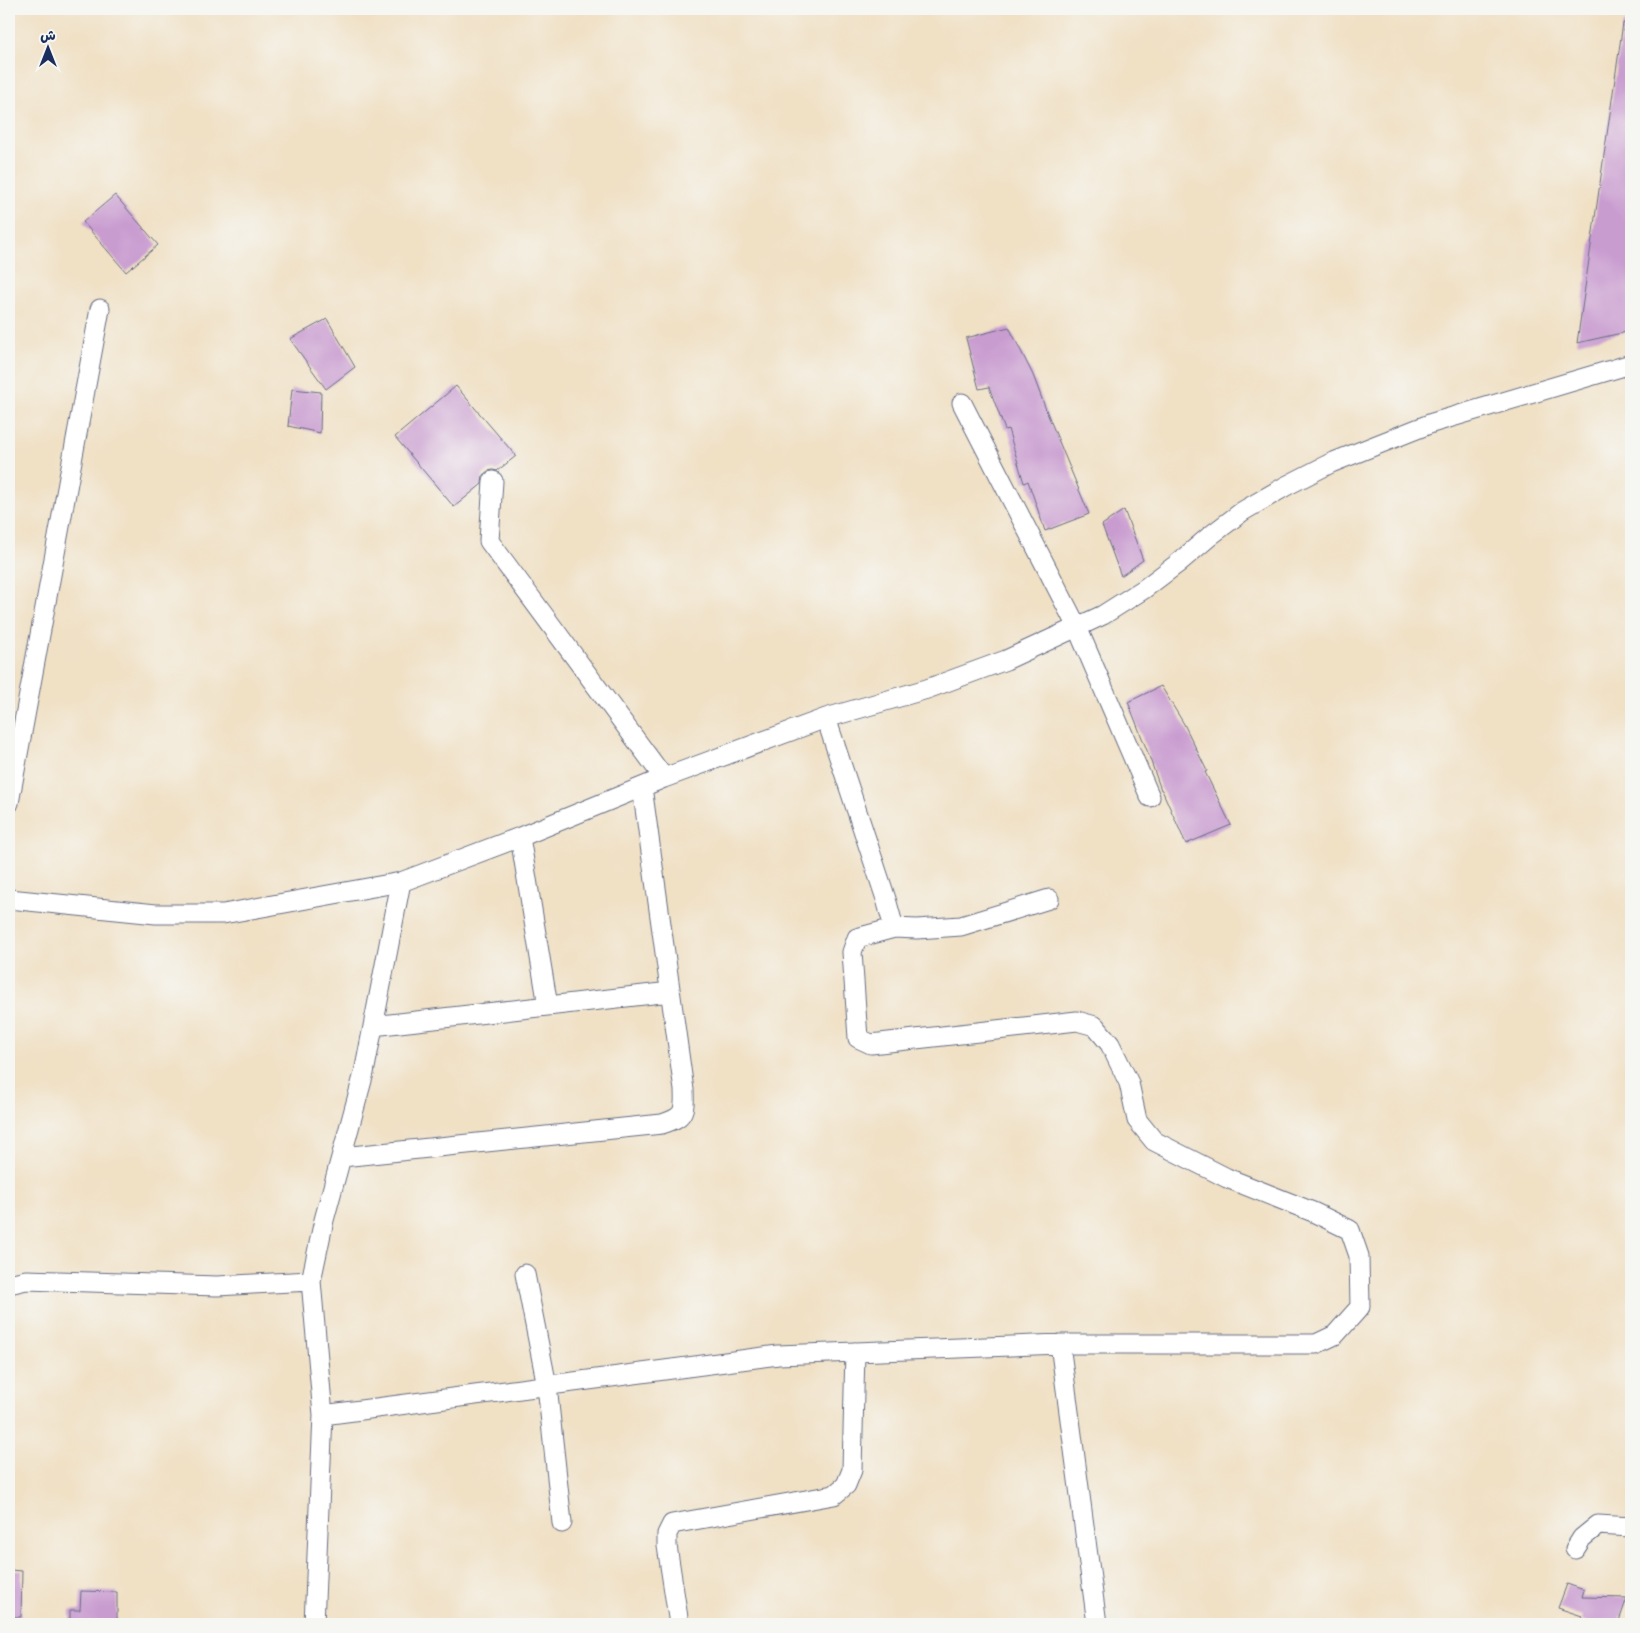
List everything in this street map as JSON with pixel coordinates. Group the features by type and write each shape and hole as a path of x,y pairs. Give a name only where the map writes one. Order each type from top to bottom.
{"street":[{"path":"9,803 100,309"},
{"path":"9,899 156,914 223,914 401,882 520,837 664,778 826,718 927,689 1006,660 1103,614 1144,589 1243,511 1331,463 1432,423 1631,364"},
{"path":"962,403 1077,627 1150,797"},
{"path":"493,481 489,541 664,778"},
{"path":"826,718 894,928"},
{"path":"342,1157 662,1124 677,1119 684,1107 684,1090 642,787"},
{"path":"520,837 548,1006"},
{"path":"314,1624 323,1414 311,1281 324,1220 364,1073 401,882"},
{"path":"323,1414 778,1355 1060,1344 1316,1344 1335,1335 1360,1307 1359,1256 1350,1230 1313,1212 1228,1178 1154,1141 1137,1120 1130,1083 1110,1044 1095,1026 1077,1021 871,1044 858,1038 852,952 857,938 894,928 917,929 961,926 1049,899"},
{"path":"373,1026 670,992"},
{"path":"525,1274 547,1386 562,1523"},
{"path":"9,1284 26,1280 217,1286 311,1281"},
{"path":"1060,1344 1097,1624"},
{"path":"679,1624 667,1546 667,1534 672,1524 834,1495 846,1485 852,1470 855,1352"},
{"path":"1575,1550 1582,1538 1598,1525 1631,1527"}],"building":[{"path":"1623,23 1631,24 1631,331 1577,343"},
{"path":"115,195 158,245 126,272 83,222"},
{"path":"327,319 355,367 326,389 290,339"},
{"path":"1009,327 1033,375 1089,514 1045,531 1028,481 1024,483 1008,429 1005,430 989,387 979,389 966,338"},
{"path":"456,386 516,456 497,471 488,471 483,475 482,484 454,507 395,437"},
{"path":"292,389 321,392 320,433 288,426"},
{"path":"1124,510 1143,560 1121,576 1102,525"},
{"path":"1161,686 1184,724 1231,825 1186,844 1161,790 1128,702"},
{"path":"9,1570 22,1571 21,1617 9,1617"},
{"path":"1567,1584 1584,1590 1582,1597 1627,1598 1618,1624 1594,1624 1581,1620 1582,1616 1558,1608"},
{"path":"81,1591 117,1592 117,1624 70,1624 70,1610 80,1610"}]}
